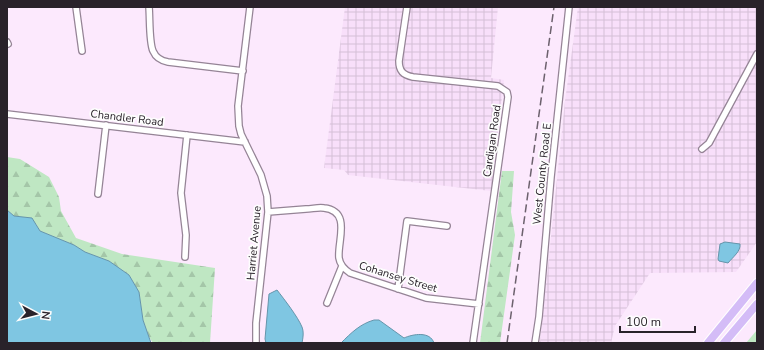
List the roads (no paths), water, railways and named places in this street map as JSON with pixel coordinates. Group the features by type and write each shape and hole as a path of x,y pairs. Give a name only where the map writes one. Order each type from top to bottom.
{"highway":[{"path":"708,343 757,283"},
{"path":"724,343 757,304"}],"street":[{"path":"76,7 82,51"},
{"path":"149,7 152,47 159,59 168,62 243,71"},
{"name":"Harriet Avenue","path":"250,7 238,117 239,126 245,142 261,175 267,196 268,212 256,323 256,343"},
{"name":"Cardigan Road","path":"407,7 399,61 400,69 403,73 413,77 498,86 507,92 508,97 473,343"},
{"name":"West County Road E","path":"535,343 539,317 551,177 569,7"},
{"path":"702,149 709,144 757,54"},
{"name":"Chandler Road","path":"7,114 245,142"},
{"path":"98,194 106,125"},
{"path":"185,257 186,235 181,193 187,135"},
{"name":"Cohansey Street","path":"268,212 320,208 330,209 340,219 339,258 342,266 350,273 426,298 479,304"},
{"path":"398,289 407,222 447,226"},
{"path":"327,303 342,266"}],"water":[{"path":"7,210 14,216 32,218 40,231 74,245 85,252 109,261 129,275 139,292 143,320 151,343 7,343"},
{"path":"725,242 740,244 738,252 728,263 719,261 718,259 720,244"},
{"path":"277,290 294,313 302,327 302,343 266,343 265,339 269,294"},
{"path":"374,320 379,320 404,338 421,334 432,339 434,343 341,343 360,326"}],"railway":[{"path":"507,343 554,7"}]}
